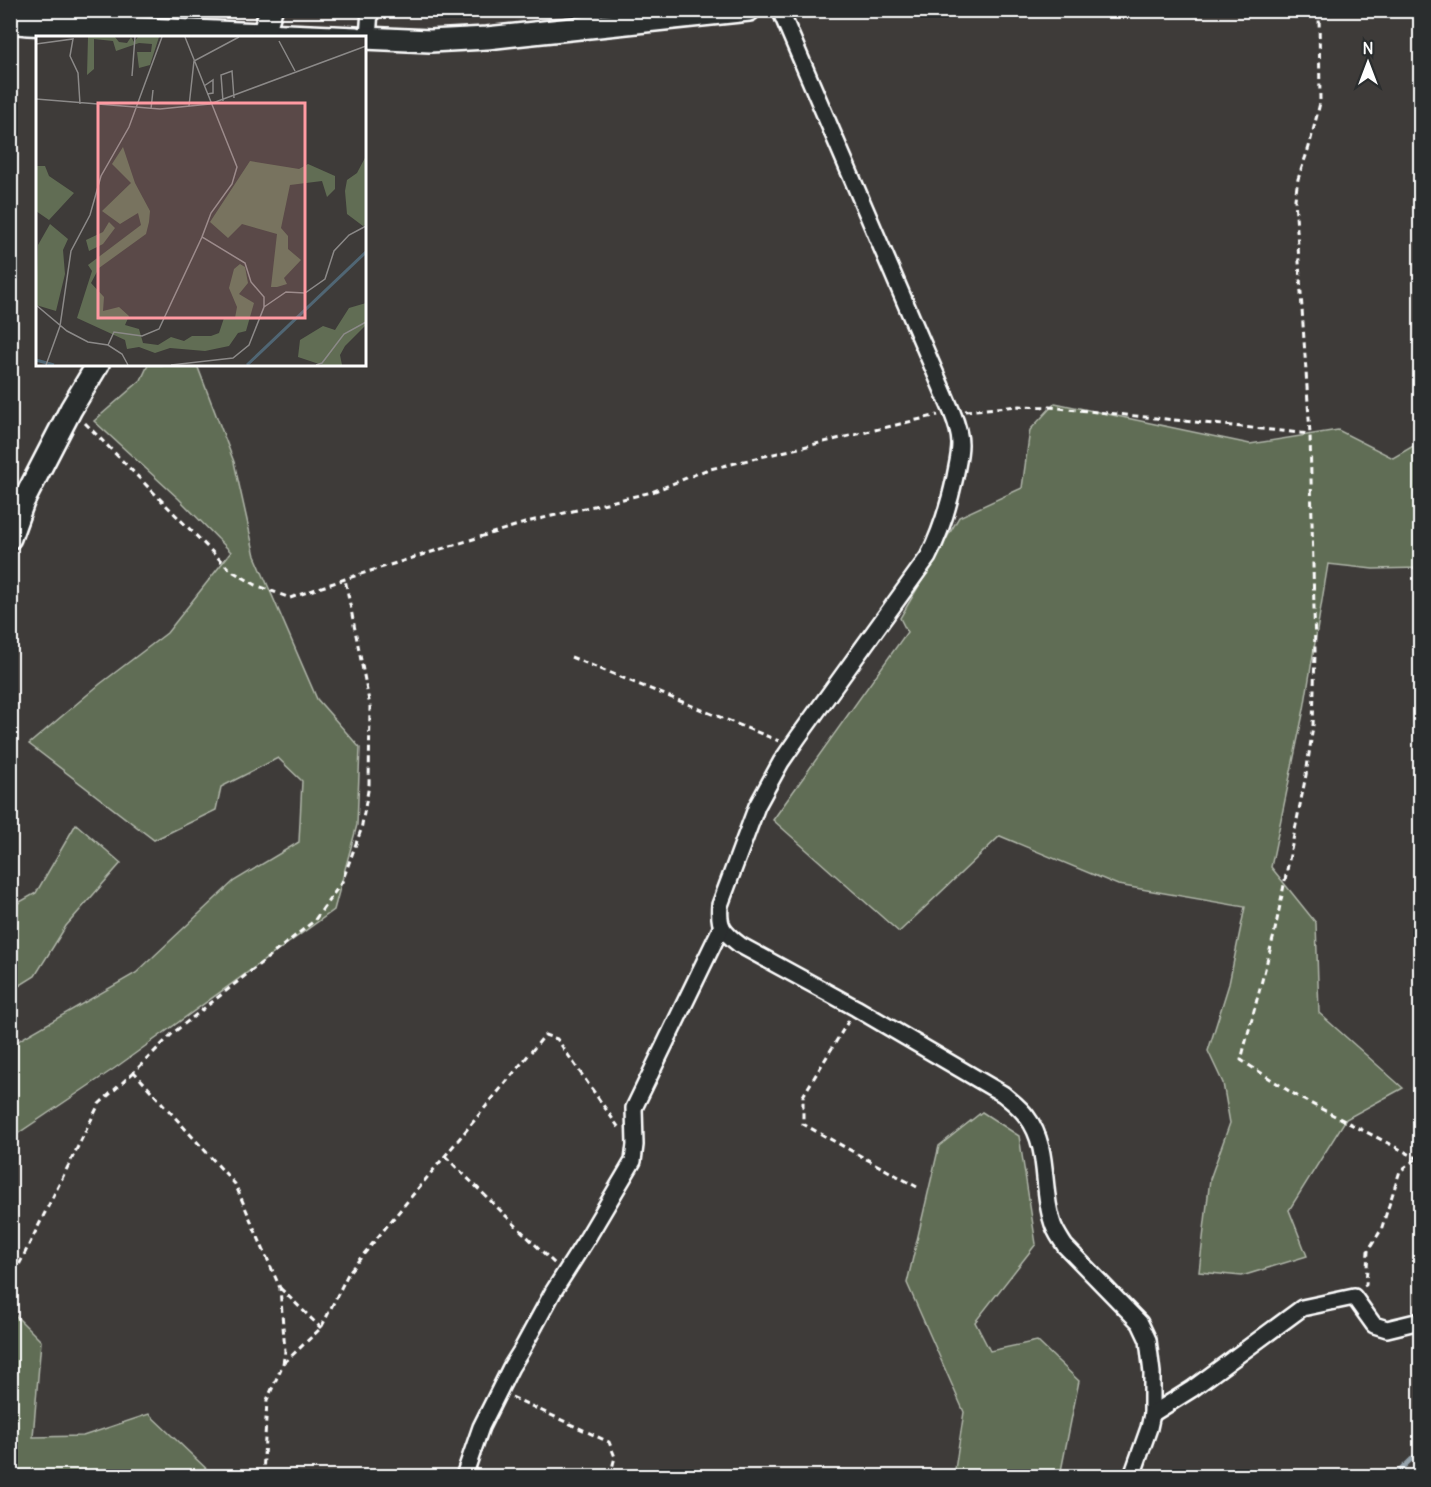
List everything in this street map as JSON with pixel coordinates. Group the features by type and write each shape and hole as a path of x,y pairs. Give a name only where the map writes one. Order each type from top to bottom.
{"street":[{"path":"10,22 262,36 271,10"},
{"path":"364,36 370,10"},
{"path":"366,38 430,40 487,38 632,17 749,10"},
{"path":"780,10 952,412 960,444 950,500 928,557 781,762 757,806 720,905 721,928 740,945 856,1008 1003,1094 1028,1118 1043,1154 1048,1208 1058,1235 1065,1246 1140,1323 1148,1340 1152,1373 1152,1414 1132,1476"},
{"path":"10,538 23,502 71,409 97,366"},
{"path":"464,1476 481,1426 511,1367 633,1161 634,1108 721,928"},
{"path":"1152,1414 1192,1389 1302,1308 1354,1297 1374,1325 1387,1329 1420,1321"}],"path":[{"path":"1319,10 1320,103 1298,179 1295,199 1310,434 1316,652 1312,726 1305,775 1274,935 1241,1060 1300,1098 1419,1157 1400,1171 1381,1230 1368,1251 1366,1285 1354,1297"},
{"path":"71,409 230,570 256,585 290,598 531,521 652,492 706,470 952,412 1019,406 1049,407 1310,434"},
{"path":"10,1283 99,1104 135,1072 173,1033 314,921 342,882 361,830 369,785 370,706 345,579"},
{"path":"571,657 792,747"},
{"path":"856,1008 803,1096 802,1125 917,1187"},
{"path":"283,1364 321,1328 349,1272 545,1035 557,1039 618,1128 635,1135"},
{"path":"135,1072 235,1184 280,1288 285,1351 283,1364 267,1400 263,1476"},
{"path":"445,1156 564,1274"},
{"path":"280,1288 321,1328"},
{"path":"499,1391 609,1442 615,1457 610,1476"}],"green space":[{"path":"148,366 197,366 234,462 255,556 317,699 360,748 357,825 334,910 115,1068 11,1138 11,1048 21,1039 136,973 234,881 299,842 302,781 278,758 221,787 216,810 154,840 29,744 100,684 167,633 231,552 179,499 94,421 141,380"},
{"path":"1055,403 1250,444 1338,430 1393,458 1420,442 1420,568 1373,569 1328,564 1304,709 1271,867 1316,923 1319,1013 1403,1088 1346,1119 1289,1210 1307,1256 1242,1276 1199,1272 1210,1179 1230,1123 1223,1083 1208,1051 1229,984 1245,907 1118,885 1000,836 899,932 773,820 907,632 900,618 959,517 1022,488 1030,430"},
{"path":"76,824 121,863 66,926 35,976 11,991 11,907 36,893"},
{"path":"982,1112 1019,1136 1036,1244 975,1322 990,1351 1037,1341 1079,1381 1060,1476 954,1476 964,1412 907,1283 939,1146"},
{"path":"10,1310 41,1341 33,1437 83,1436 149,1414 214,1476 11,1476"}],"waterway":[{"path":"1394,1476 1420,1451"}]}
